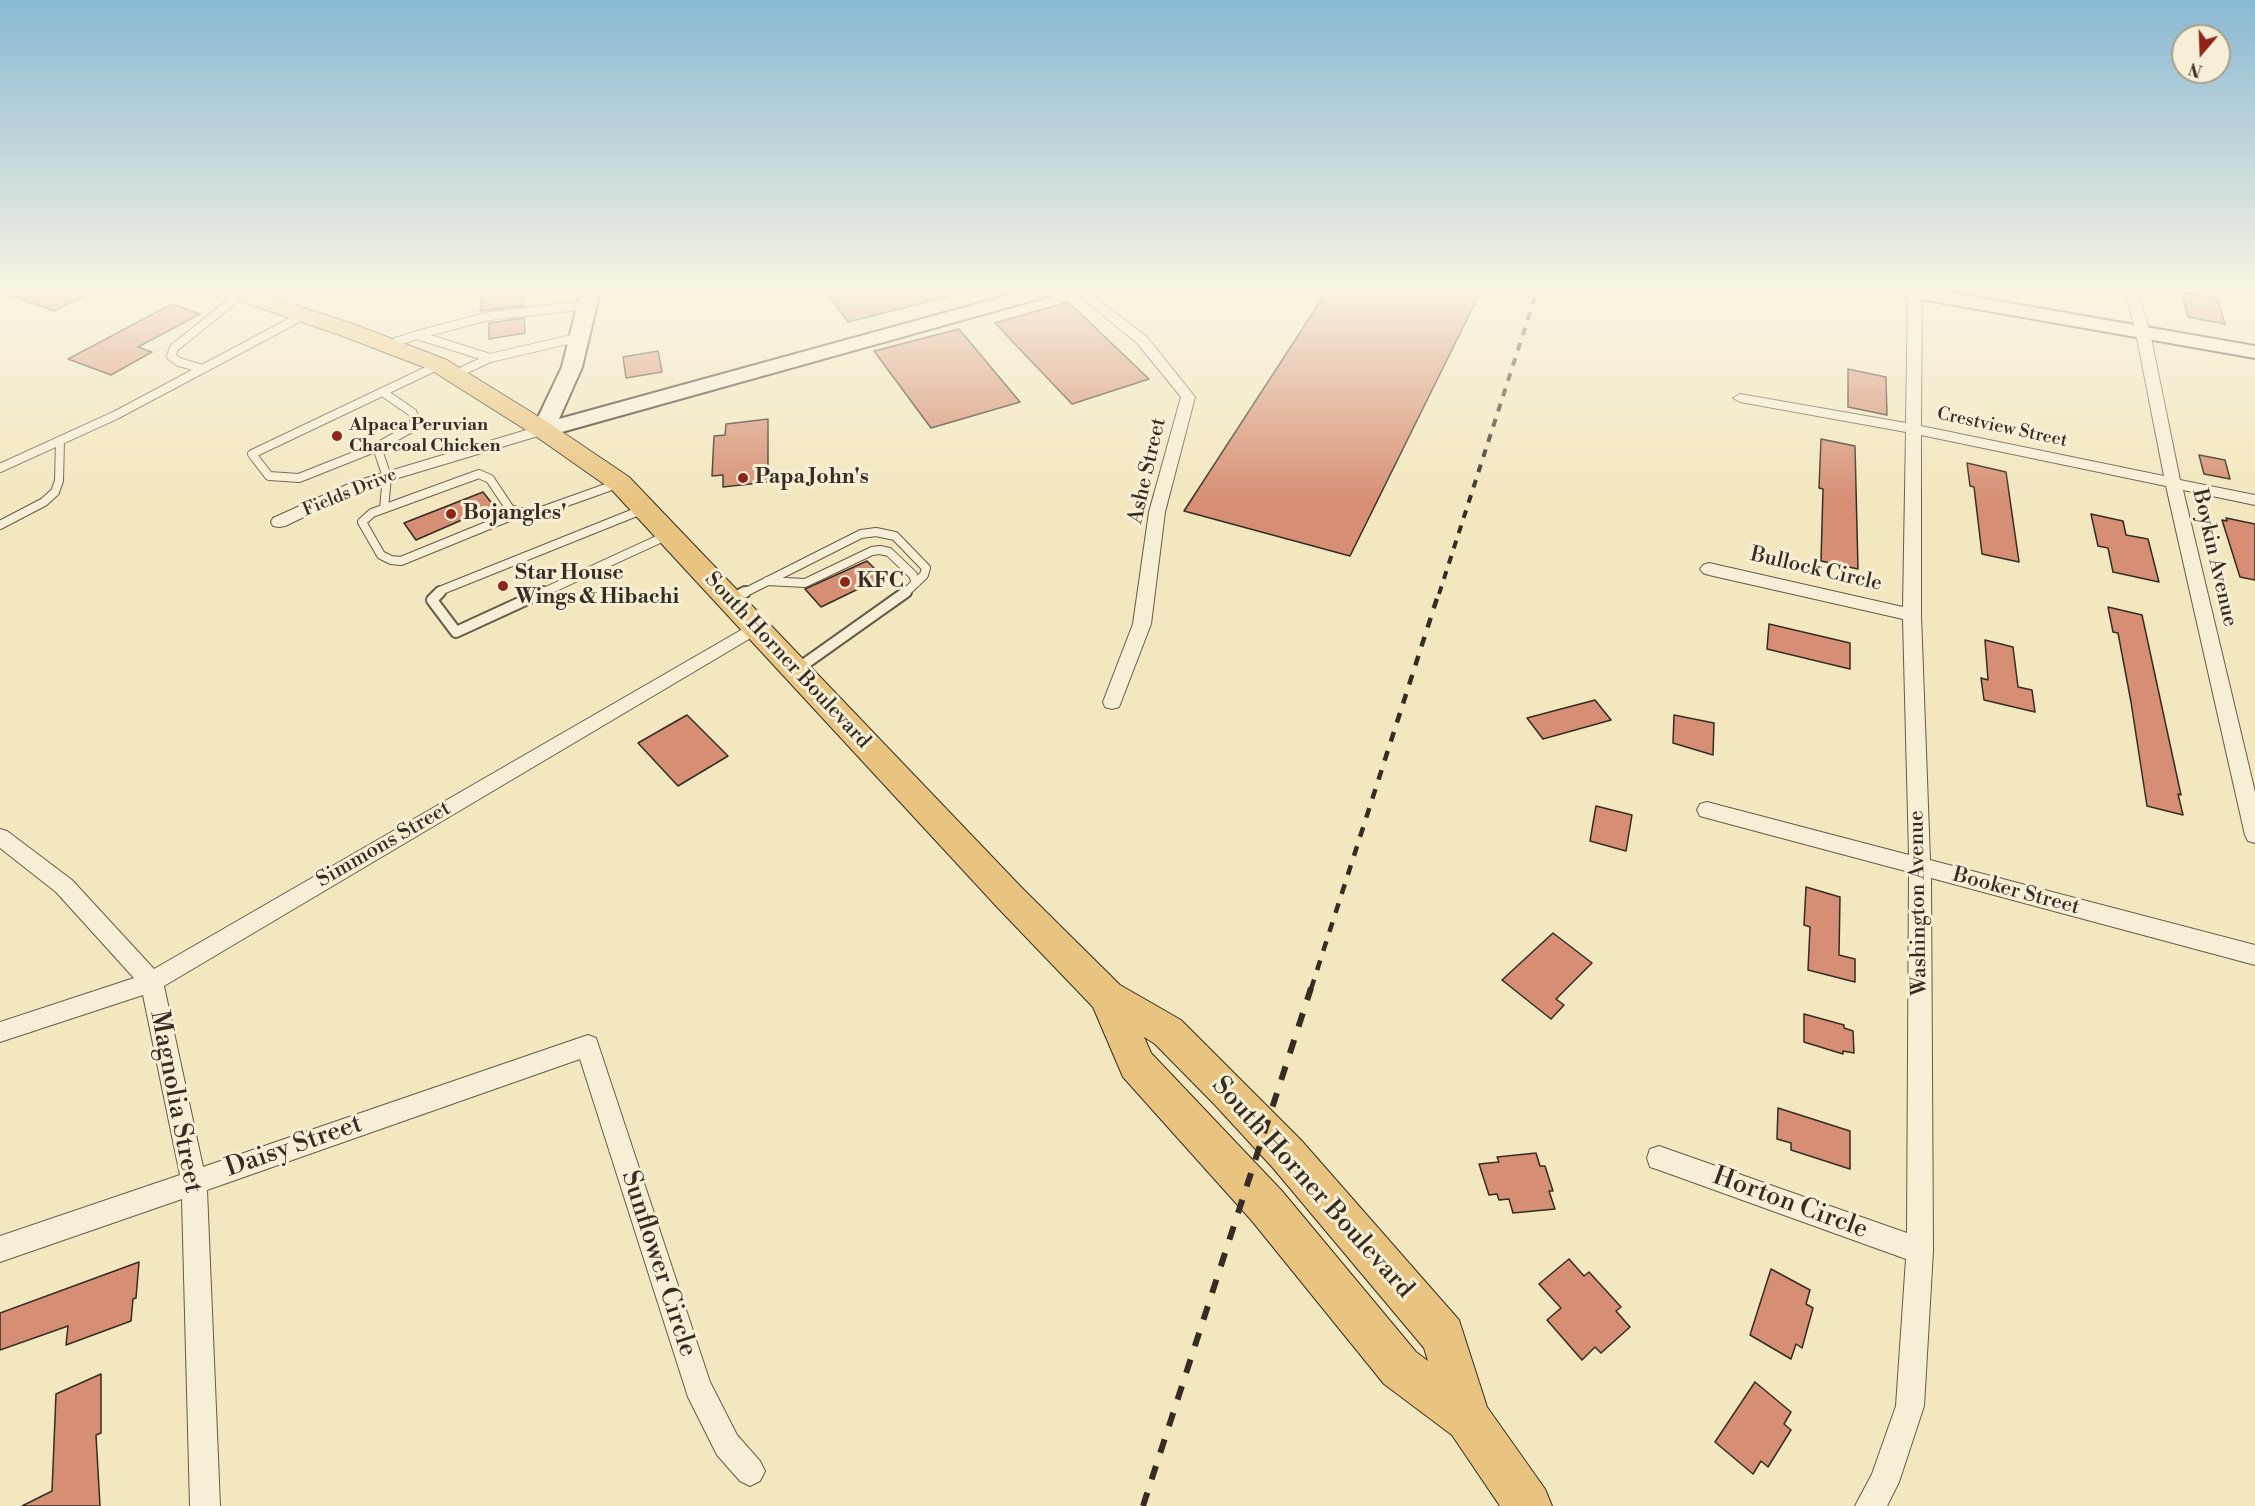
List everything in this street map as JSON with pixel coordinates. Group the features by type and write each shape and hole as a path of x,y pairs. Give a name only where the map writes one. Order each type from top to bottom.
{"main road":[{"name":"South Horner Boulevard","path":"427,361 448,370 543,430 620,483 1010,898 1107,996 1168,1032 1243,1107 1361,1239 1443,1336 1468,1419 1528,1506"},
{"name":"South Horner Boulevard","path":"1107,996 1137,1065 1267,1206 1400,1368 1468,1419"}],"street":[{"path":"543,430 574,361"},
{"name":"Fields Drive","path":"279,522 359,485 543,430 791,361"},
{"name":"Ashe Street","path":"1112,702 1142,624 1157,512 1188,396 1159,361"},
{"name":"Washington Avenue","path":"1870,1506 1884,1482 1910,1406 1920,1251 1920,866 1912,615 1914,361"},
{"name":"Boykin Avenue","path":"2149,361 2173,483 2255,835"},
{"name":"Crestview Street","path":"1740,398 1914,429 2255,500"},
{"name":"Bullock Circle","path":"1709,569 1912,615"},
{"name":"Simmons Street","path":"0,1032 152,982 755,628"},
{"name":"Booker Street","path":"1707,810 2255,955"},
{"name":"Magnolia Street","path":"0,837 64,886 152,982 194,1182 205,1506"},
{"name":"Daisy Street","path":"0,1249 588,1046"},
{"name":"Sunflower Circle","path":"588,1046 698,1387 727,1445 750,1471"},
{"name":"Horton Circle","path":"1659,1158 1920,1251"}],"lane":[{"path":"178,361 202,369"},
{"path":"0,468 116,415 214,361"},
{"path":"384,393 413,414 415,426 377,447 299,478 268,476 252,454 384,393 479,361"},
{"path":"0,525 44,502 56,492 60,441"},
{"path":"377,447 387,477 384,508"},
{"path":"521,512 401,561 391,560 381,555 362,522 372,513 384,508 466,478 485,475 510,509 533,513 620,483"},
{"path":"644,509 442,590 432,600 456,632 668,535"},
{"path":"729,600 861,534 876,532 896,536 926,568 924,575 901,597 795,670"},
{"path":"766,581 805,583 872,551 880,550 889,552 913,575 916,583"}],"building":[{"path":"74,361 135,361 111,375"},
{"path":"624,361 660,361 662,372 626,378"},
{"path":"882,361 986,361 1020,402 931,428"},
{"path":"1031,361 1130,361 1149,379 1072,404"},
{"path":"1281,361 1446,361 1350,556 1184,511"},
{"path":"1848,369 1886,377 1887,415 1848,407"},
{"path":"768,419 768,482 723,487 723,475 712,476 714,436 725,435 726,424"},
{"path":"1821,439 1855,446 1858,569 1821,561 1823,489 1819,488"},
{"path":"2199,455 2225,460 2230,479 2204,474"},
{"path":"1967,463 2006,472 2019,562 1982,554 1974,487 1970,486"},
{"name":"Bojangles'","path":"483,492 494,506 416,540 404,523"},
{"path":"2091,514 2123,521 2126,535 2148,539 2159,582 2113,572 2108,548 2098,546"},
{"path":"2226,518 2255,524 2255,580 2240,577 2222,520 2227,521"},
{"name":"KFC","path":"867,561 883,577 821,607 805,589"},
{"path":"2108,607 2142,615 2181,795 2178,794 2183,815 2147,806 2118,633 2113,632"},
{"path":"1769,624 1850,643 1850,669 1767,649"},
{"path":"1985,640 2013,647 2018,687 2032,690 2035,712 1984,700 1981,678 1988,680"},
{"path":"1595,700 1611,720 1543,739 1527,718"},
{"path":"687,715 728,756 678,786 638,743"},
{"path":"1674,715 1714,723 1713,755 1673,743"},
{"path":"1596,806 1632,815 1626,851 1590,841"},
{"path":"1806,887 1840,897 1839,955 1855,959 1855,982 1808,970 1810,927 1804,925"},
{"path":"1553,933 1592,963 1556,999 1564,1005 1551,1019 1502,980"},
{"path":"1804,1014 1844,1025 1844,1028 1853,1031 1854,1053 1843,1051 1843,1054 1804,1042"},
{"path":"1778,1108 1850,1131 1850,1169 1791,1150 1791,1143 1777,1139"},
{"path":"1536,1153 1540,1166 1545,1166 1553,1191 1549,1191 1555,1209 1513,1213 1509,1199 1499,1200 1497,1194 1489,1195 1479,1164 1499,1162 1497,1157"},
{"path":"1569,1259 1584,1276 1589,1272 1621,1307 1616,1311 1630,1327 1601,1353 1595,1347 1582,1360 1547,1320 1561,1308 1539,1284"},
{"path":"139,1262 136,1298 133,1299 131,1321 66,1345 68,1326 0,1350 0,1313"},
{"path":"1771,1269 1810,1290 1806,1304 1813,1308 1802,1348 1796,1344 1791,1359 1750,1335"},
{"path":"101,1374 101,1433 96,1435 100,1506 22,1506 52,1491 56,1394"},
{"path":"1755,1382 1791,1412 1784,1424 1791,1430 1768,1467 1761,1461 1753,1474 1715,1442"}],"railway":[{"path":"1439,594 1514,361"},
{"path":"1311,989 1439,592"},
{"path":"1143,1506 1311,988"}],"place":[{"name":"Alpaca Peruvian Charcoal Chicken","path":"337,436"},
{"name":"Papa John's","path":"743,478"},
{"name":"Bojangles'","path":"451,514"},
{"name":"KFC","path":"845,582"},
{"name":"Star House Wings & Hibachi","path":"503,586"}]}
